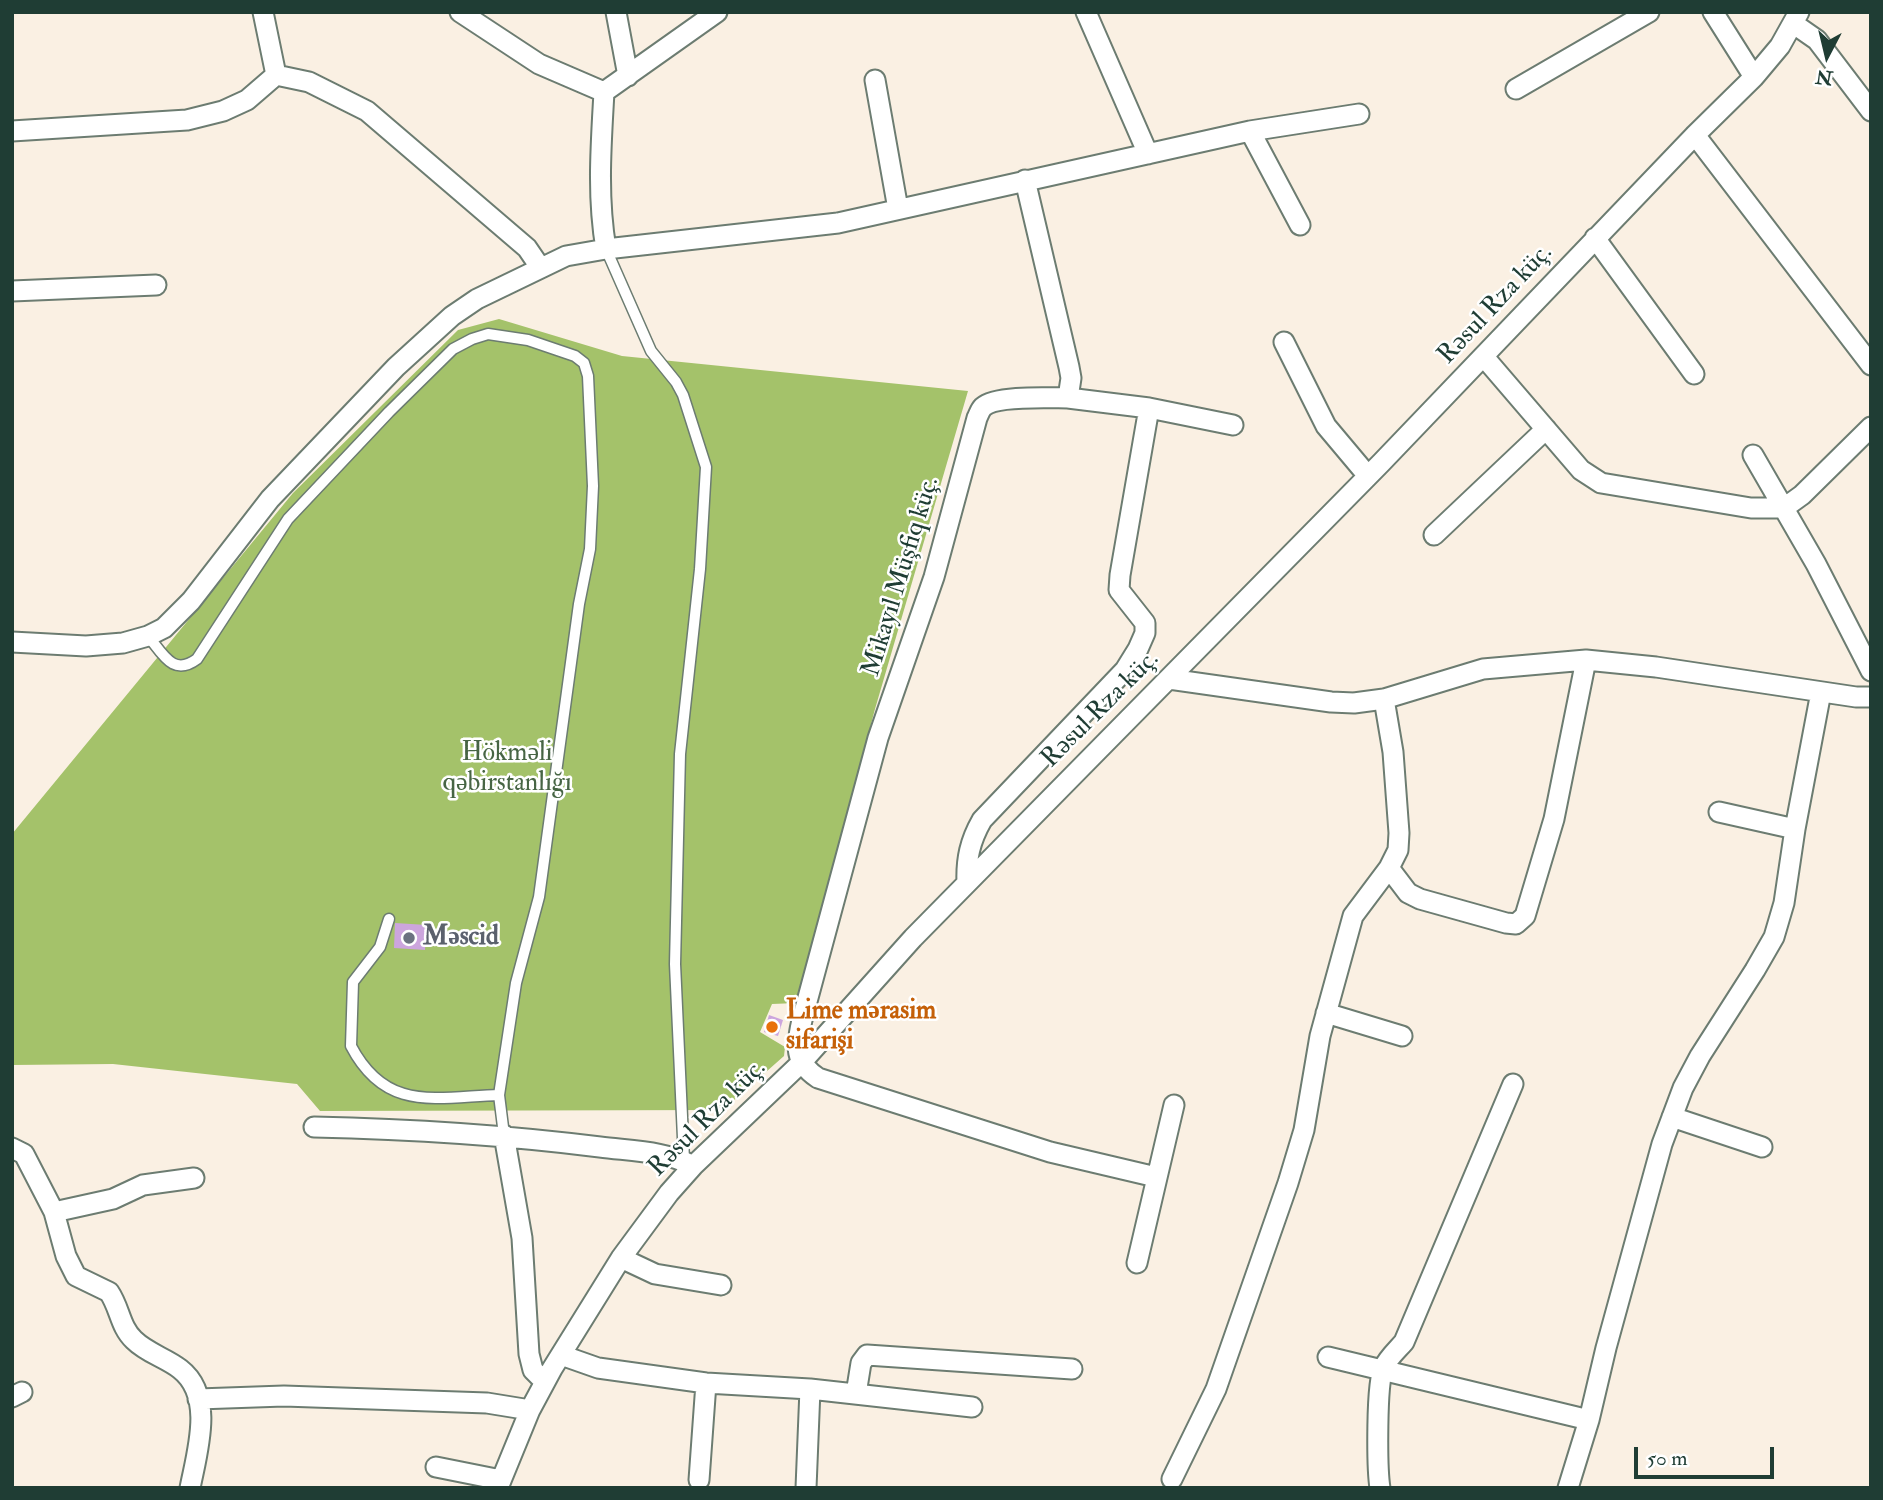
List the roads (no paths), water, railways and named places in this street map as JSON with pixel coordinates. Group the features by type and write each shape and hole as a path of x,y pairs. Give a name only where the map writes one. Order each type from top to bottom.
{"street":[{"path":"263,12 276,75"},
{"path":"460,12 539,64 604,92"},
{"path":"616,12 628,76"},
{"path":"604,92 717,12"},
{"path":"1086,12 1148,153"},
{"path":"1516,89 1649,12"},
{"path":"1713,12 1754,77"},
{"path":"1797,18 1871,111"},
{"name":"Rəsul Rza küç.","path":"499,1484 530,1410 545,1382 621,1258 689,1163 801,1063 913,938 1368,476 1595,238 1754,77 1780,46 1797,18"},
{"path":"12,131 187,120 223,111 247,100 276,75"},
{"path":"276,75 309,82 368,111 527,248 540,267"},
{"path":"875,80 898,209"},
{"path":"604,92 599,182 600,213 606,248"},
{"path":"12,642 86,646 123,643 164,628 191,601 270,499 396,367 452,316 477,299 566,256 606,248 838,223 1250,131 1359,114"},
{"path":"1250,131 1300,225"},
{"path":"1695,135 1871,365"},
{"path":"1024,180 1069,367 1071,378 1068,398"},
{"path":"1595,238 1694,374"},
{"path":"12,290 156,285"},
{"path":"1284,342 1326,426 1368,476"},
{"path":"1484,357 1581,470 1601,483 1751,508 1784,508 1802,495 1871,427"},
{"name":"Mikayıl Müşfiq küç.","path":"801,1063 798,1053 802,1020 874,752 930,589 977,418 983,407 994,401 1068,398 1149,408 1233,425"},
{"path":"967,883 972,838 982,820 1125,670 1145,633 1145,623 1140,614 1119,590 1149,408"},
{"path":"1434,535 1546,429"},
{"path":"1753,455 1816,564 1871,671"},
{"path":"1169,678 1354,703 1384,699 1483,668 1586,660 1871,697"},
{"path":"1389,868 1408,893 1420,900 1506,923 1516,923 1525,916 1554,819 1586,660"},
{"path":"1568,1488 1589,1420 1662,1144 1683,1088 1700,1056 1755,970 1773,937 1784,903 1821,692"},
{"path":"1172,1479 1216,1389 1288,1183 1304,1130 1326,1013 1353,916 1389,868 1398,850 1393,752 1384,699"},
{"path":"1719,812 1795,829"},
{"path":"1326,1013 1402,1036"},
{"path":"801,1063 818,1078 1050,1152 1156,1177"},
{"path":"1380,1488 1378,1434 1383,1368 1405,1342 1513,1084"},
{"path":"1138,1263 1174,1105"},
{"path":"1672,1118 1762,1147"},
{"path":"314,1127 503,1135 653,1154 689,1163"},
{"path":"503,1135 522,1238 529,1354 533,1370 545,1382"},
{"path":"12,1148 24,1154 54,1212 66,1256 76,1276 109,1292 126,1332 136,1343 182,1370 191,1381 198,1399 201,1423 190,1488"},
{"path":"54,1212 113,1199 143,1185 194,1178"},
{"path":"621,1258 655,1274 721,1285"},
{"path":"561,1355 598,1368 706,1383 810,1389 972,1407"},
{"path":"856,1394 861,1363 867,1355 1072,1369"},
{"path":"1328,1357 1383,1368 1589,1420"},
{"path":"699,1480 706,1383"},
{"path":"806,1488 810,1389"},
{"path":"198,1399 297,1396 488,1403 530,1410"},
{"path":"436,1467 499,1484"}],"lane":[{"path":"606,248 651,351 683,395 706,467 701,569 680,754 675,964 689,1163"},
{"path":"148,636 171,663 179,667 188,666 197,659 288,519 453,349 488,334 511,336 575,356 584,363 588,376 593,486 590,549 579,604 539,897 516,983 499,1095 503,1135"},
{"path":"389,919 380,947 353,982 351,1046 356,1055 385,1088 400,1094 419,1097 499,1095"}],"place":[{"name":"Məscid","path":"409,938"},
{"name":"Lime mərasim sifarişi","path":"772,1027"}],"park label":[{"name":"Hökməli qəbirstanlığı","path":"507,769"}]}
